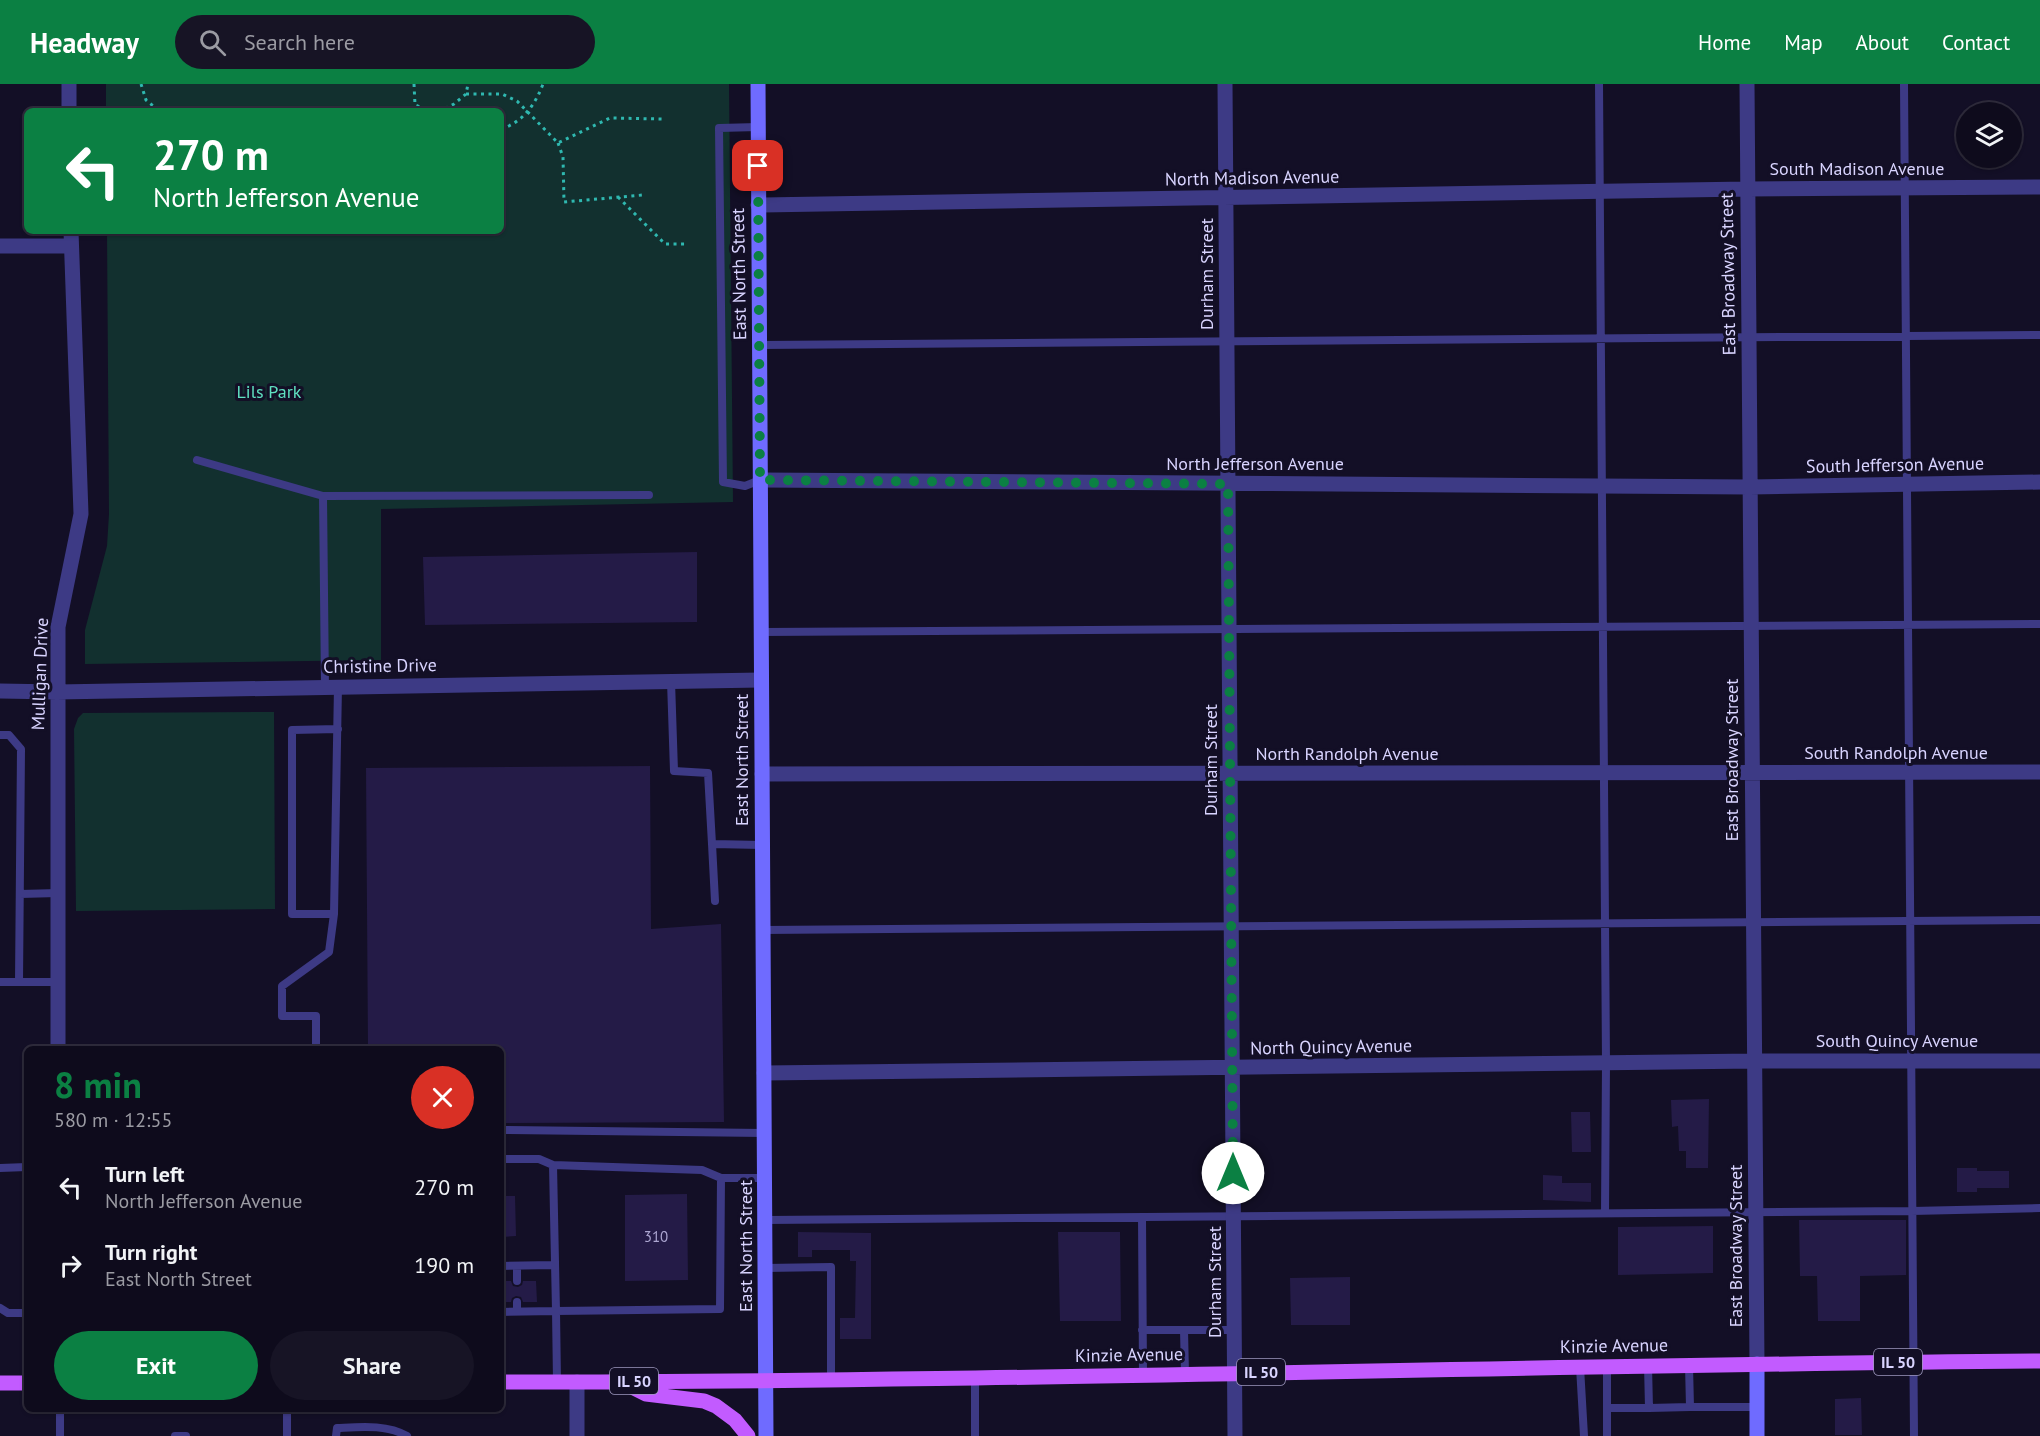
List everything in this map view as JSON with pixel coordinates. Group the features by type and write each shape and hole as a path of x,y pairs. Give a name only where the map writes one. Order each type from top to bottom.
{"main road":[{"name":"IL 50","path":"1757,1364 2040,1361"},
{"name":"Kinzie Avenue","path":"504,1382 1757,1364"},
{"path":"622,1381 646,1394 710,1403 735,1420 748,1436"},
{"path":"0,1383 24,1383"}],"street":[{"path":"69,84 69,108"},
{"name":"East North Street","path":"758,84 766,1436"},
{"name":"Durham Street","path":"1226,84 1235,1436"},
{"name":"East Broadway Street","path":"1747,84 1757,1436"},
{"name":"South Madison Avenue","path":"1747,189 2040,187"},
{"name":"North Madison Avenue","path":"758,205 1747,189"},
{"path":"0,246 71,238"},
{"name":"Mulligan Drive","path":"58,1046 58,627 81,514 71,238"},
{"name":"North Jefferson Avenue","path":"760,480 1750,487"},
{"name":"South Jefferson Avenue","path":"1750,487 2040,482"},
{"name":"Christine Drive","path":"0,691 57,692 761,680"},
{"name":"South Randolph Avenue","path":"1752,773 2040,772"},
{"name":"North Randolph Avenue","path":"762,774 1752,773"},
{"name":"South Quincy Avenue","path":"1754,1061 2040,1061"},
{"name":"North Quincy Avenue","path":"764,1073 1754,1061"},
{"path":"577,1382 577,1436"}],"lane":[{"path":"1599,84 1605,1213"},
{"path":"1904,84 1914,1436"},
{"path":"758,126 719,128 719,140 723,482 745,486 760,480"},
{"path":"759,345 2040,335"},
{"path":"197,460 323,496 649,495"},
{"path":"316,1046 316,1016 282,1016 282,986 329,952 333,914 338,729 331,687 323,496"},
{"path":"761,632 2040,624"},
{"path":"671,681 674,771 708,772 715,901"},
{"path":"333,914 292,914 292,730 338,729"},
{"path":"0,735 9,735 21,749 20,982"},
{"path":"712,844 762,845"},
{"path":"20,894 58,893"},
{"path":"763,930 2040,920"},
{"path":"0,982 58,982"},
{"path":"504,1130 764,1133"},
{"path":"504,1159 539,1159 553,1166 702,1170 721,1178 765,1178"},
{"path":"553,1166 557,1382"},
{"path":"0,1168 24,1167"},
{"path":"504,1311 517,1306 556,1311 720,1309 721,1178"},
{"path":"765,1220 2040,1208"},
{"path":"1142,1216 1143,1374"},
{"path":"504,1266 554,1265"},
{"path":"517,1266 517,1281"},
{"path":"765,1268 831,1267 831,1379"},
{"path":"0,1308 8,1313 24,1313"},
{"path":"1142,1330 1235,1330"},
{"path":"1184,1330 1185,1373"},
{"path":"1648,1365 1649,1407"},
{"path":"1689,1365 1690,1407"},
{"path":"1607,1366 1607,1436"},
{"path":"1580,1367 1584,1436"},
{"path":"975,1377 975,1436"},
{"path":"1607,1408 1757,1407"},
{"path":"60,1412 60,1436"},
{"path":"287,1412 287,1436"},
{"path":"336,1436 337,1428 360,1427 397,1430 407,1436"},
{"path":"175,1436 186,1436"}],"path":[{"path":"141,84 147,100 156,108"},
{"path":"414,84 415,105 422,108"},
{"path":"446,108 466,94 468,84"},
{"path":"504,128 514,125 536,102 543,84"},
{"path":"466,94 502,94 517,101 558,143 563,158 564,202 643,195"},
{"path":"558,143 610,118 663,119"},
{"path":"618,197 665,244 687,244"}],"green space":[{"name":"Lils Park","path":"106,84 729,84 733,502 381,509 381,660 85,664 85,630 107,546 109,514 107,234 504,234 504,108 106,108"},
{"path":"274,712 275,909 76,911 74,729 78,718 83,713"}],"building":[{"path":"697,552 697,622 425,625 423,557"},
{"path":"650,766 651,929 721,924 724,1122 504,1123 504,1046 368,1046 366,768"},
{"path":"1709,1099 1708,1168 1686,1168 1686,1151 1679,1151 1678,1126 1672,1127 1671,1100"},
{"path":"1571,1112 1590,1112 1591,1152 1572,1152"},
{"path":"1957,1168 1977,1168 1977,1171 2009,1171 2009,1188 1977,1188 1977,1192 1957,1192"},
{"path":"1543,1175 1562,1176 1562,1183 1591,1183 1591,1202 1543,1200"},
{"path":"687,1194 688,1280 625,1281 625,1195"},
{"path":"504,1196 515,1196 516,1236 504,1237"},
{"path":"1799,1220 1906,1220 1906,1275 1860,1276 1860,1321 1818,1321 1817,1276 1800,1276"},
{"path":"1713,1226 1713,1273 1618,1275 1618,1227"},
{"path":"798,1232 871,1233 871,1339 840,1339 840,1318 855,1318 856,1261 850,1261 850,1250 812,1250 812,1257 798,1257"},
{"path":"1058,1232 1120,1232 1121,1321 1060,1321"},
{"path":"1350,1277 1350,1325 1291,1325 1290,1278"},
{"path":"504,1281 511,1281 513,1286 518,1287 523,1281 536,1281 537,1302 523,1302 521,1297 516,1296 511,1302 504,1302"},
{"path":"1861,1398 1862,1435 1835,1435 1835,1399"}],"route":[{"path":"758,166 760,480 1228,484 1233,1173"}]}
